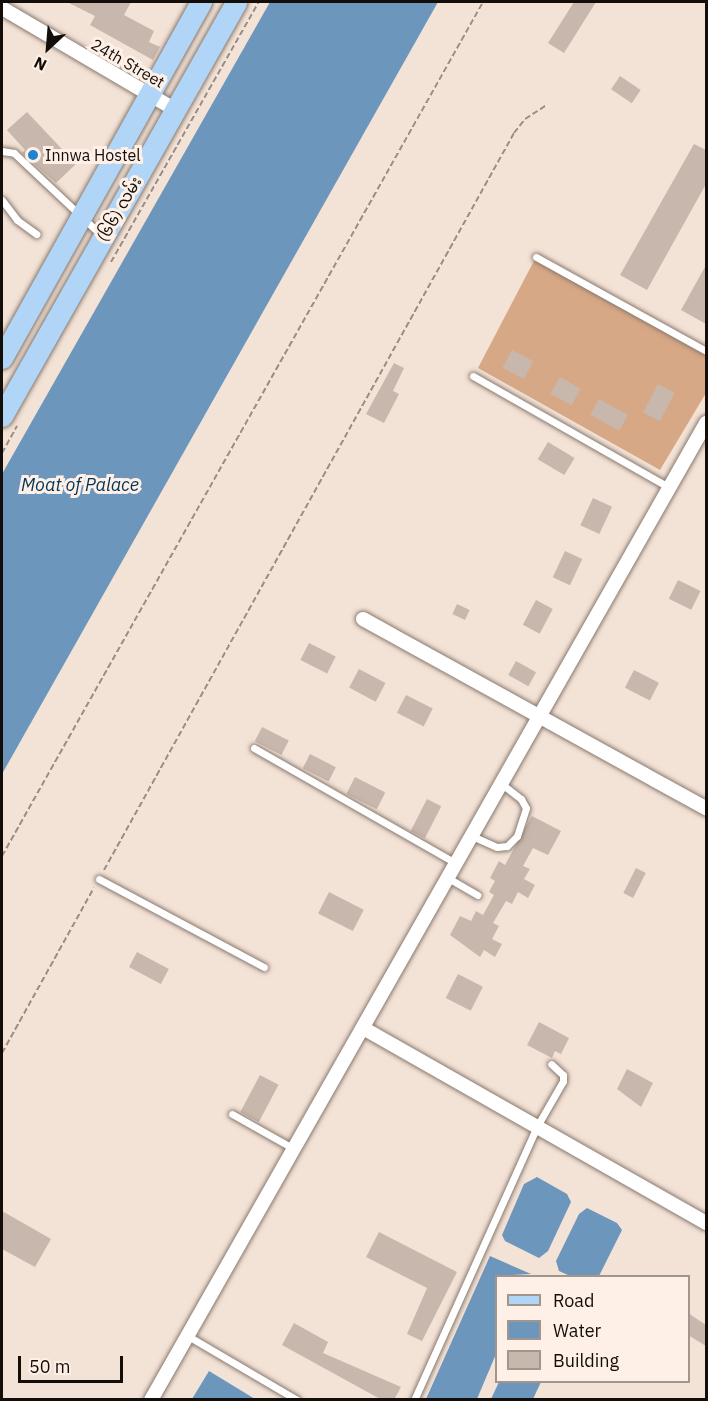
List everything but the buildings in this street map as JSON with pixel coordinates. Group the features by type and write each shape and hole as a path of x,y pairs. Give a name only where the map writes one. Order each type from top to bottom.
{"main road":[{"name":"(၆၆) လမ်း","path":"2,358 201,2"},
{"name":"(၆၆) လမ်း","path":"10,419 103,237 236,2"}],"street":[{"name":"24th Street","path":"2,8 176,110"},
{"path":"151,1400 706,423"},
{"path":"363,619 706,808"},
{"path":"363,1028 706,1223"}],"lane":[{"path":"2,151 14,153 80,218 103,237"},
{"path":"2,200 17,220 36,234"},
{"path":"536,257 706,351"},
{"path":"473,376 670,488"},
{"path":"254,748 456,863"},
{"path":"472,836 496,847 507,846 517,836 526,808 521,799 502,784"},
{"path":"448,878 477,895"},
{"path":"99,879 264,967"},
{"path":"414,1400 536,1128 563,1082 563,1075 551,1064"},
{"path":"232,1114 294,1149"},
{"path":"188,1336 297,1400"}],"path":[{"path":"106,270 259,2"},
{"path":"2,855 483,2"},
{"path":"2,1053 514,133 525,119 548,104"},
{"path":"2,453 10,419"}],"shaded area":[{"path":"536,257 706,351 706,393 660,470 478,368"}],"water":[{"name":"Moat of Palace","path":"270,2 438,2 2,774 2,474"},
{"path":"537,1177 567,1194 571,1202 548,1251 539,1258 505,1241 502,1235 524,1184"},
{"path":"587,1208 617,1223 622,1230 600,1275 568,1275 559,1271 556,1261 579,1214"},
{"path":"490,1256 531,1274 495,1275 495,1356 477,1399 426,1399"},
{"path":"209,1371 255,1399 192,1399"},
{"path":"499,1383 541,1383 533,1399 491,1399"}],"place":[{"name":"Innwa Hostel","path":"33,155"}]}
